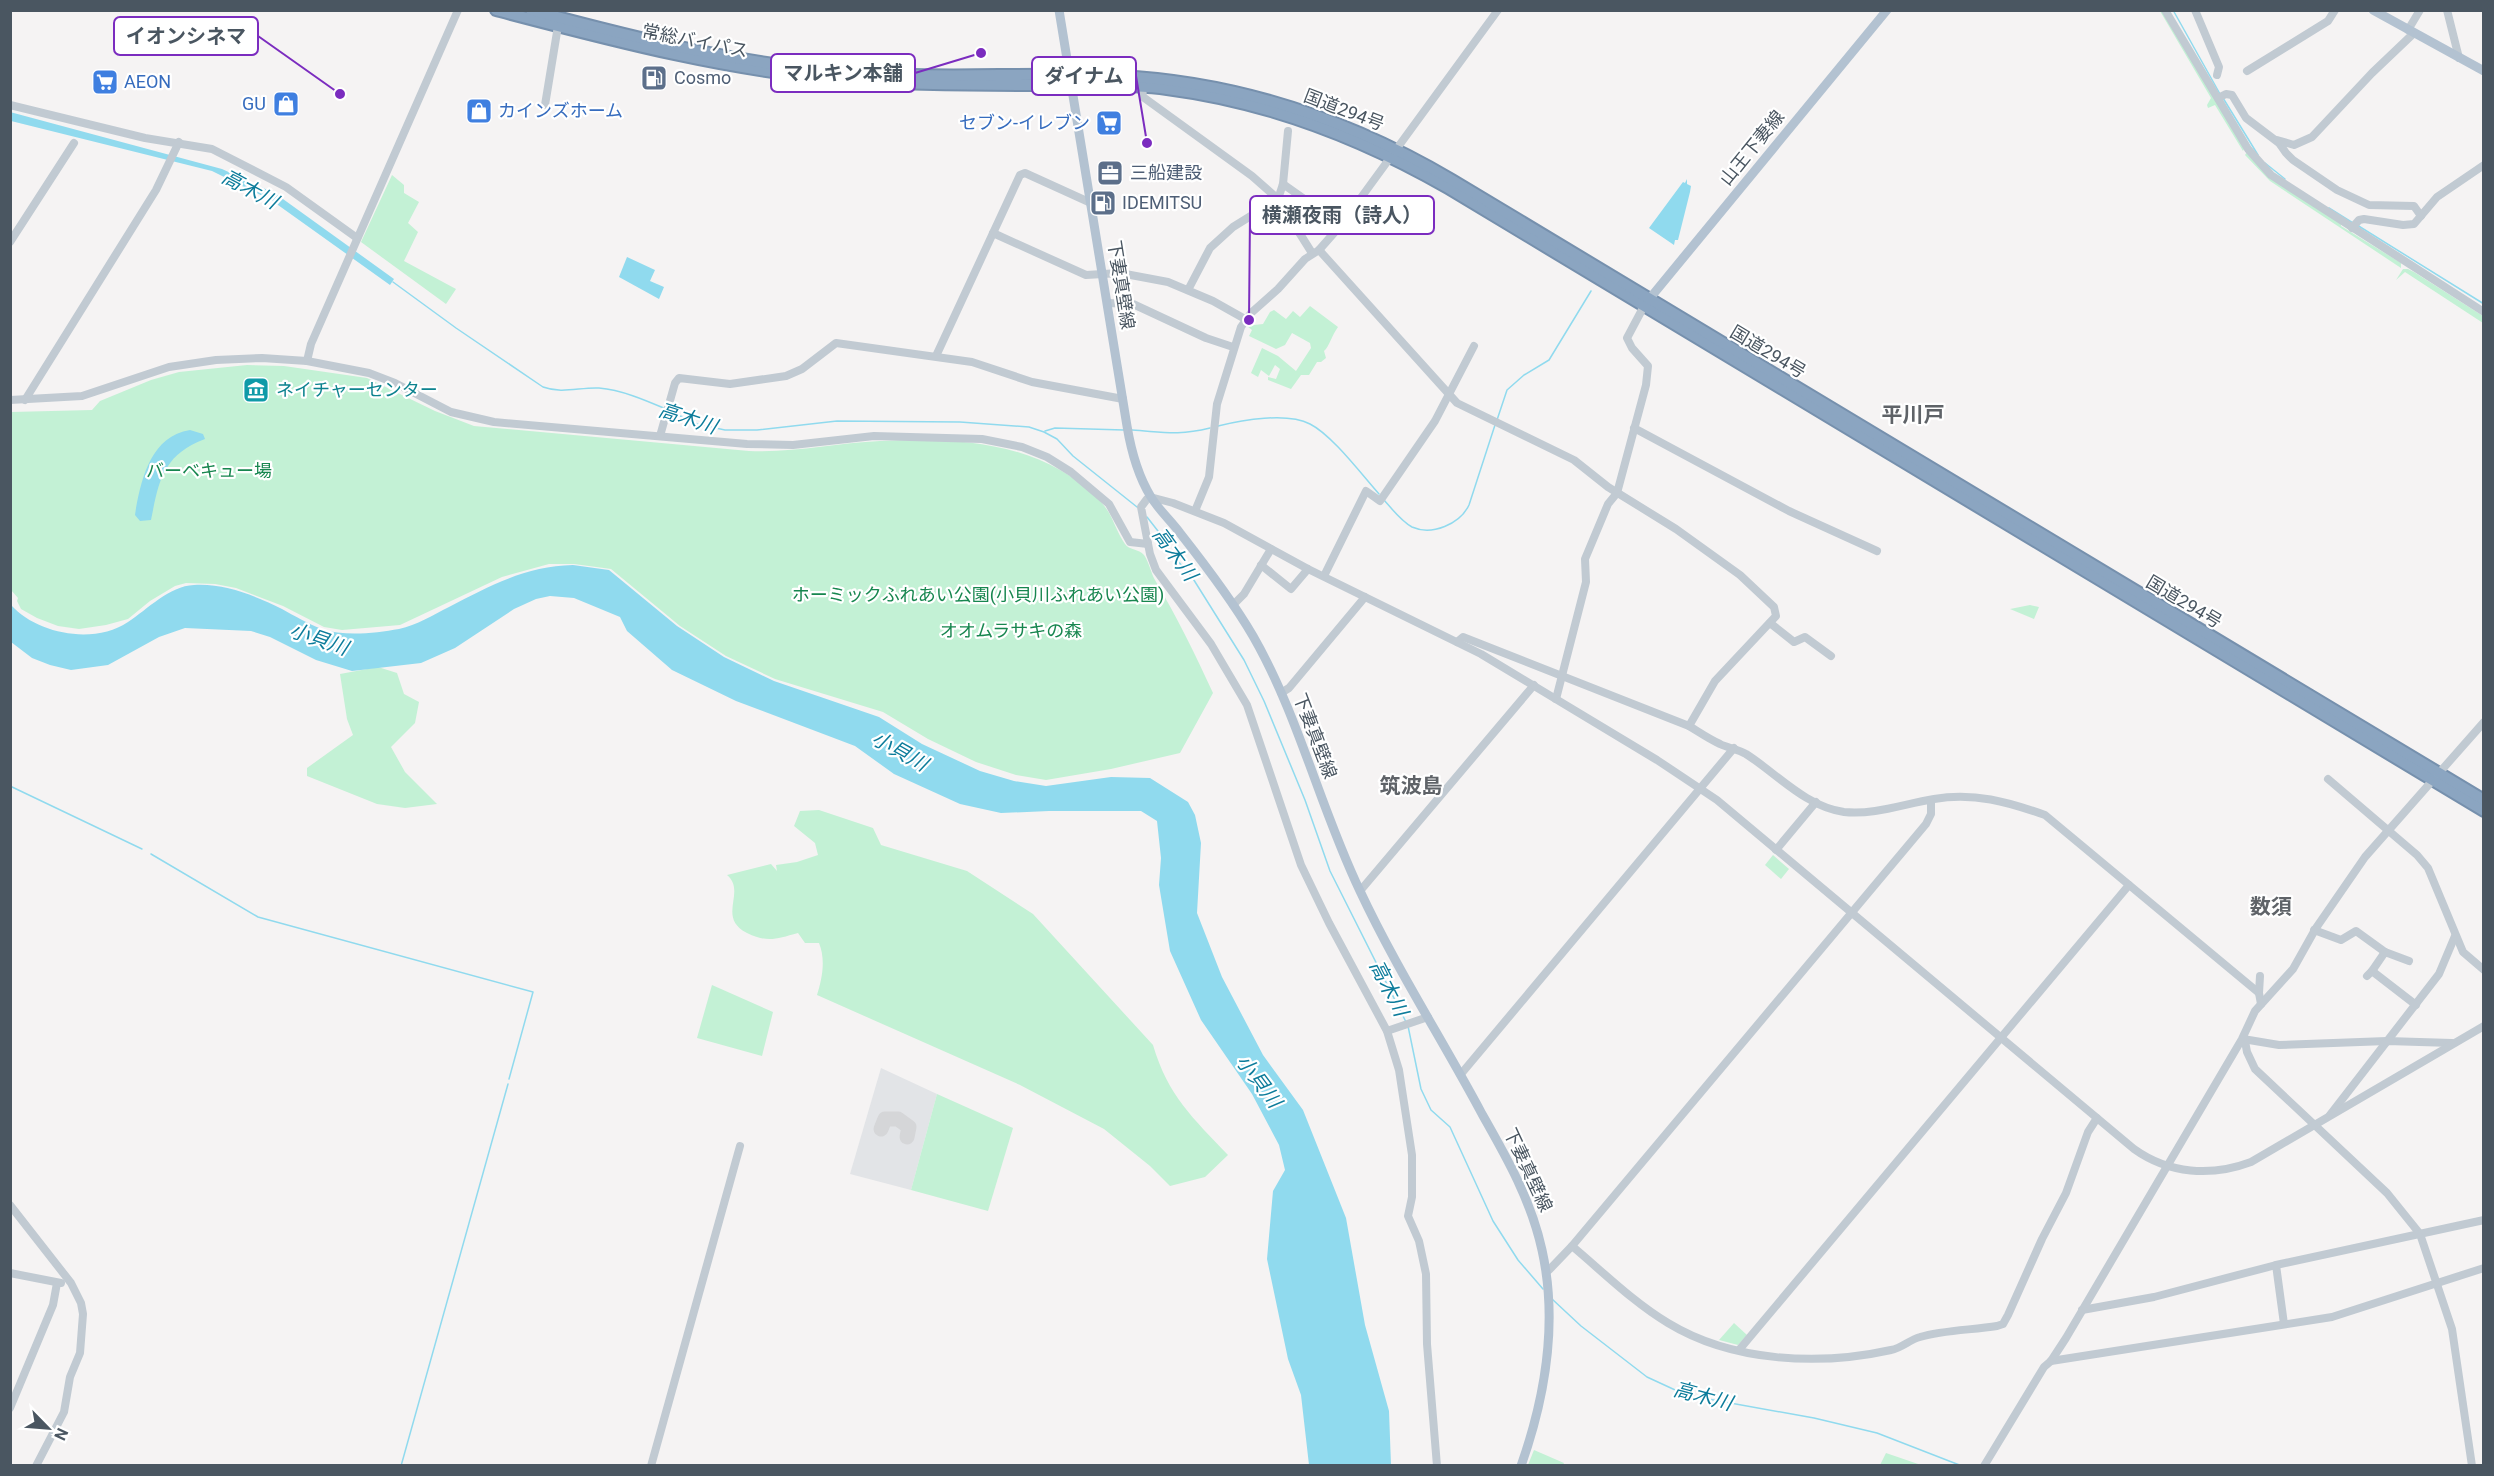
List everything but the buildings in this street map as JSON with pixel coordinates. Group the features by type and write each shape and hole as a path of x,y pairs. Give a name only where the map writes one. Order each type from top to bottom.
{"highway":[{"name":"常総バイパス","path":"496,10 694,59 783,74 852,81 920,84 1070,80"},
{"name":"常総バイパス","path":"531,10 654,43 784,66 920,76 986,75"},
{"name":"国道294号","path":"986,75 1070,80 1213,96 1289,115 1394,153"},
{"name":"国道294号","path":"1070,80 1166,80 1248,96 1329,119 1394,153 2436,776 2484,800"},
{"name":"国道294号","path":"2436,776 2484,811"}],"main road":[{"name":"下妻真壁線","path":"1059,10 1128,430 1137,466 1151,498 1210,571 1254,639 1281,693 1334,835 1360,891 1425,1018 1461,1074 1527,1199 1539,1236 1546,1273 1549,1315 1545,1372 1537,1414 1521,1466"},
{"name":"山王下妻線","path":"1646,303 1887,10"},
{"path":"2373,10 2484,71"}],"street":[{"path":"307,361 311,344 458,10"},
{"path":"1195,511 1209,477 1214,418 1233,347 1245,319 1341,225 1498,10"},
{"path":"2164,10 2248,149 2265,169 2352,228 2484,312"},
{"path":"2195,10 2218,67 2217,75"},
{"path":"2247,71 2328,21 2335,10"},
{"path":"2270,137 2294,145 2312,138 2411,31 2420,10"},
{"path":"2446,10 2459,58"},
{"path":"545,105 558,26"},
{"path":"1142,87 1143,97 1252,176 1278,199 1315,252 1457,403 1574,460 1617,493 1676,529 1740,575 1774,607 1776,616 1715,681 1689,726"},
{"path":"2218,98 2226,94 2232,95 2246,118 2279,143 2293,160 2337,190 2369,205 2414,206 2421,216"},
{"path":"10,105 178,146 212,149 276,182 356,240"},
{"path":"1188,290 1210,248 1233,227 1278,199 1283,184 1288,131"},
{"path":"10,242 74,143"},
{"path":"25,400 156,190 178,146"},
{"path":"2352,228 2359,220 2364,219 2414,224 2437,197 2484,165"},
{"path":"936,356 1022,173 1091,203"},
{"path":"1283,184 1341,225"},
{"path":"993,233 1086,275 1120,273 1143,276 1188,290 1245,319"},
{"path":"1107,303 1133,304 1206,339 1233,347"},
{"path":"1556,699 1586,582 1585,559 1608,504 1617,493 1648,372 1648,366 1632,348 1627,338 1646,303"},
{"path":"660,436 679,378 730,384 786,376 802,369 836,343 936,356 992,368 1032,381 1123,399"},
{"path":"1324,576 1366,491 1382,498 1450,395 1474,346"},
{"path":"10,400 82,396 146,374 193,362 262,358 307,361 375,375 438,406 473,418 747,444 793,445 892,436 982,439 1012,444 1041,455 1071,472 1109,504 1130,542 1148,544"},
{"path":"1634,428 1779,506 1877,551"},
{"path":"1437,1466 1427,1344 1426,1274 1419,1241 1408,1216 1412,1197 1412,1155 1399,1070 1388,1031 1329,923 1301,865 1247,705 1211,644 1160,578 1148,544 1142,511 1143,501 1151,498 1195,511 1457,642 1556,699 1699,788 1717,800 2139,1153 2167,1166 2201,1172 2236,1168 2259,1158 2484,1026"},
{"path":"1233,605 1244,594 1271,549"},
{"path":"1261,565 1291,589 1308,569"},
{"path":"1281,693 1289,688 1365,597"},
{"path":"1770,623 1794,642 1805,637 1831,656"},
{"path":"1457,642 1463,637 1689,726 1722,746 1734,748 1816,802 1841,812 1865,813 1931,800 1987,798 2004,801 2046,815 2259,993"},
{"path":"1360,891 1534,686"},
{"path":"1984,1465 2044,1367 2051,1361 2243,1040 2254,1011 2293,969 2314,930 2365,857 2484,722"},
{"path":"1461,1074 1734,748"},
{"path":"2328,779 2417,855 2428,868 2463,952 2484,970"},
{"path":"1546,1273 1572,1246 1926,824 1931,814 1931,800"},
{"path":"1776,850 1816,802"},
{"path":"1739,1350 2129,885"},
{"path":"2314,930 2342,940 2356,931 2385,952 2409,961"},
{"path":"2327,1119 2439,974 2455,936"},
{"path":"2385,952 2369,974 2416,1005"},
{"path":"2260,976 2261,1004"},
{"path":"1388,1031 1425,1018"},
{"path":"2243,1040 2279,1045 2387,1041 2453,1043"},
{"path":"2243,1040 2255,1069 2387,1193 2420,1234 2452,1329 2472,1466"},
{"path":"1572,1246 1645,1308 1668,1323 1699,1338 1739,1350 1805,1359 1836,1358 1891,1350 1920,1337 2004,1324 2042,1239 2066,1193 2088,1132 2097,1118"},
{"path":"651,1466 740,1146"},
{"path":"10,1205 71,1283 82,1308 80,1353 70,1377 64,1412 36,1466"},
{"path":"2082,1310 2154,1297 2276,1265 2484,1220"},
{"path":"2276,1265 2284,1324"},
{"path":"2051,1361 2332,1317 2379,1304 2437,1281 2484,1268"},
{"path":"10,1273 57,1283 71,1283"},
{"path":"10,1408 53,1305 57,1283"}],"shaded area":[{"path":"881,1068 937,1094 911,1190 850,1174"}],"green space":[{"path":"2160,11 2164,11 2245,147 2243,151 2215,105 2208,108 2207,105 2211,98"},
{"path":"2247,152 2341,226 2401,263 2401,268 2270,181 2245,155"},
{"path":"392,175 404,185 404,193 419,202 408,223 418,232 404,261 456,289 446,304 361,242"},
{"path":"2403,269 2414,272 2483,316 2483,323 2405,272 2396,280"},
{"path":"1310,306 1338,327 1324,351 1326,358 1317,362 1309,375 1301,375 1291,389 1268,380 1268,377 1276,379 1280,369 1275,365 1269,376 1261,370 1258,377 1251,373 1262,348 1278,356 1296,371 1311,348 1310,343 1292,333 1285,345 1276,349 1249,336 1252,330 1247,326 1244,327 1249,322 1254,325 1263,324 1270,312 1274,310 1286,319 1293,311 1300,317"},
{"name":"ホーミックふれあい公園(小貝川ふれあい公園)","path":"247,365 284,366 367,378 435,411 474,426 749,451 782,451 880,441 939,440 969,442 1025,455 1052,466 1077,481 1104,506 1127,546 1144,555 1213,693 1180,753 1111,769 1046,780 1016,775 976,762 928,739 883,712 775,679 726,656 680,626 611,569 574,564 549,564 502,577 400,625 342,630 324,627 283,606 236,588 215,584 186,583 175,586 150,601 128,619 79,629 58,626 21,609 18,598 11,590 11,412 92,410 100,401 151,380 179,372"},
{"path":"2030,605 2039,607 2034,619 2010,609"},
{"path":"378,667 397,673 404,694 419,702 415,723 391,747 405,772 437,804 405,808 377,804 307,776 307,768 353,735 347,719 340,674"},
{"path":"819,810 873,828 881,845 967,871 1033,914 1153,1045 1159,1063 1174,1092 1193,1117 1228,1155 1205,1177 1170,1186 1150,1166 1104,1129 1020,1085 817,995 823,963 819,943 805,943 798,933 778,938 761,938 738,927 732,912 734,889 727,875 771,864 777,871 776,865 797,862 818,855 815,843 794,826 800,811"},
{"path":"1773,855 1789,869 1781,879 1765,865"},
{"path":"712,985 773,1012 762,1056 697,1038"},
{"path":"937,1094 1013,1128 988,1211 911,1190"},
{"path":"1734,1323 1747,1335 1738,1345 1719,1340"},
{"path":"1534,1450 1564,1463 1563,1465 1528,1465"},
{"path":"1886,1453 1921,1465 1880,1465"}],"water":[{"path":"10,112 222,169 276,194 394,279 390,285 271,200 212,171 11,121"},
{"path":"1687,179 1687,184 1691,186 1690,192 1678,240 1675,240 1674,245 1649,228"},
{"path":"627,257 655,270 650,281 664,287 659,299 619,277"},
{"path":"190,430 203,434 205,439 191,445 172,461 161,481 151,520 140,521 135,515 136,508 151,459 166,440"},
{"name":"小貝川","path":"573,565 609,570 677,626 724,657 774,681 879,717 922,744 980,771 1014,781 1046,786 1111,777 1150,778 1188,802 1195,815 1201,843 1197,913 1222,977 1263,1055 1303,1110 1346,1218 1365,1325 1389,1411 1391,1465 1309,1465 1301,1395 1288,1359 1267,1259 1273,1191 1285,1170 1279,1145 1252,1094 1201,1020 1170,951 1159,885 1161,858 1157,821 1141,811 1001,813 960,804 894,774 855,746 736,701 672,670 627,631 620,617 574,598 550,596 536,599 514,609 455,648 421,663 352,671 316,660 270,637 251,631 185,628 159,637 108,665 71,670 32,658 11,642 11,605 35,623 50,629 66,633 99,633 128,622 176,589 194,585 217,586 240,591 322,629 350,634 380,632 412,625 508,578 539,569"}],"waterway":[{"path":"2173,10 2220,94"},
{"path":"2223,98 2258,155"},
{"path":"2265,163 2285,179"},
{"path":"2329,208 2353,223"},
{"path":"2357,225 2484,304"},
{"name":"高木川","path":"393,282 543,387 557,390 608,389 666,409"},
{"path":"1497,420 1507,390 1524,375 1549,360 1591,291"},
{"name":"高木川","path":"670,411 697,424 725,430 757,430 837,421 960,422 1029,427 1057,439 1073,456 1137,507"},
{"path":"1218,426 1239,421 1277,418 1289,418 1310,424 1319,429 1337,446 1379,494"},
{"path":"1384,500 1400,518 1412,527 1428,530 1452,523 1465,512 1469,505 1495,425"},
{"path":"1045,431 1055,428 1124,430"},
{"path":"1132,430 1179,433 1210,428"},
{"name":"高木川","path":"1147,517 1165,540 1168,550 1192,577 1244,660 1264,701 1305,800 1330,871 1406,1022"},
{"path":"10,786 142,849"},
{"path":"151,854 258,917 533,992 509,1079"},
{"name":"高木川","path":"1408,1026 1421,1089 1431,1110 1450,1127 1493,1221 1518,1260 1543,1289"},
{"path":"401,1466 508,1084"},
{"name":"高木川","path":"1552,1299 1581,1326 1647,1377 1686,1395 1814,1418 1877,1433 1962,1466"}],"taxiway":[{"path":"881,1129 885,1119 898,1119 909,1127 907,1137"}],"place":[{"name":"マルキン本舗","path":"981,53"},
{"name":"Cosmo","path":"654,78"},
{"name":"AEON","path":"105,82"},
{"name":"イオンシネマ","path":"340,94"},
{"name":"GU","path":"286,104"},
{"name":"カインズホーム","path":"479,111"},
{"name":"セブン-イレブン","path":"1109,123"},
{"name":"ダイナム","path":"1147,143"},
{"name":"三船建設","path":"1110,173"},
{"name":"IDEMITSU","path":"1103,203"},
{"name":"横瀬夜雨（詩人）","path":"1249,320"},
{"name":"ネイチャーセンター","path":"256,390"}],"district":[{"name":"平川戸","path":"1913,415"},
{"name":"筑波島","path":"1411,786"},
{"name":"数須","path":"2271,907"}],"park label":[{"name":"バーベキュー場","path":"209,471"},
{"name":"オオムラサキの森","path":"1011,631"}]}
